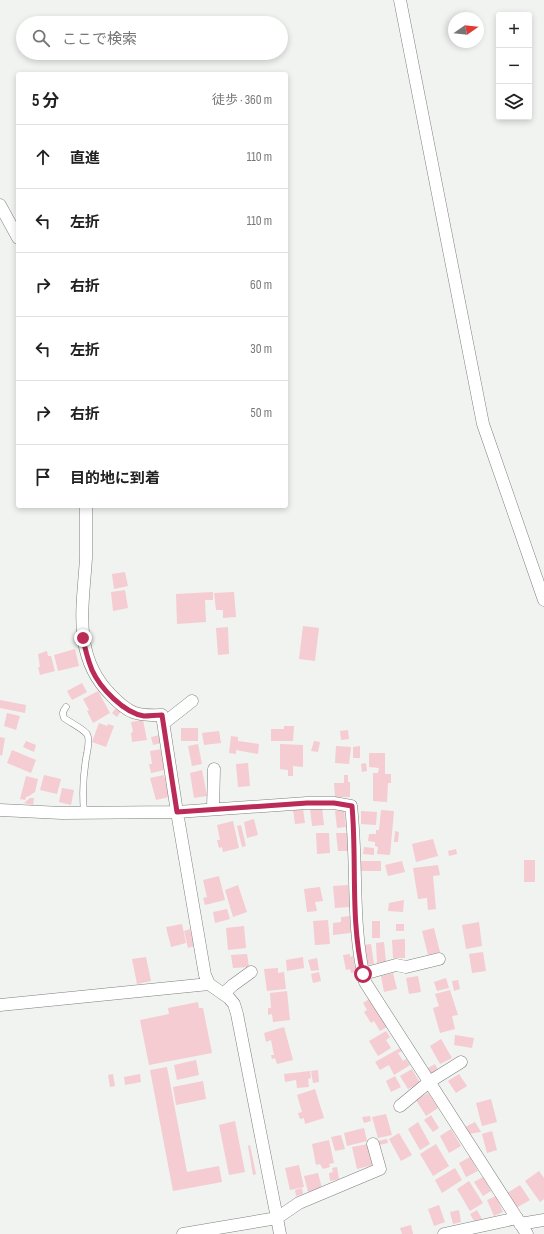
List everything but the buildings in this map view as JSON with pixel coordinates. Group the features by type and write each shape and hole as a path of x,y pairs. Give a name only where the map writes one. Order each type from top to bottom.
{"street":[{"path":"400,0 483,424 544,600"},
{"path":"0,205 16,234"},
{"path":"86,508 86,557 82,630 89,660 93,672 100,682 118,702 127,709 144,716 162,715 177,812 206,975 210,984 229,998 234,1004 237,1014 280,1234"},
{"path":"164,723 192,701"},
{"path":"213,809 214,769"},
{"path":"0,810 50,813 177,812 307,803 334,803 352,806 356,915 360,963 365,982 521,1225"},
{"path":"363,974 396,965 406,967 439,960"},
{"path":"223,994 251,972"},
{"path":"0,1005 210,984"},
{"path":"400,1106 429,1082 461,1062"},
{"path":"183,1234 277,1218 299,1203 380,1169 373,1144"},
{"path":"444,1234 521,1225 544,1220"}],"lane":[{"path":"66,707 62,715 64,718 87,734 88,738 89,744 83,776 84,812"}],"route":[{"path":"83,638 93,672 118,702 127,709 144,716 162,715 177,812 307,803 334,803 352,806 356,915 360,963 363,974"}]}
